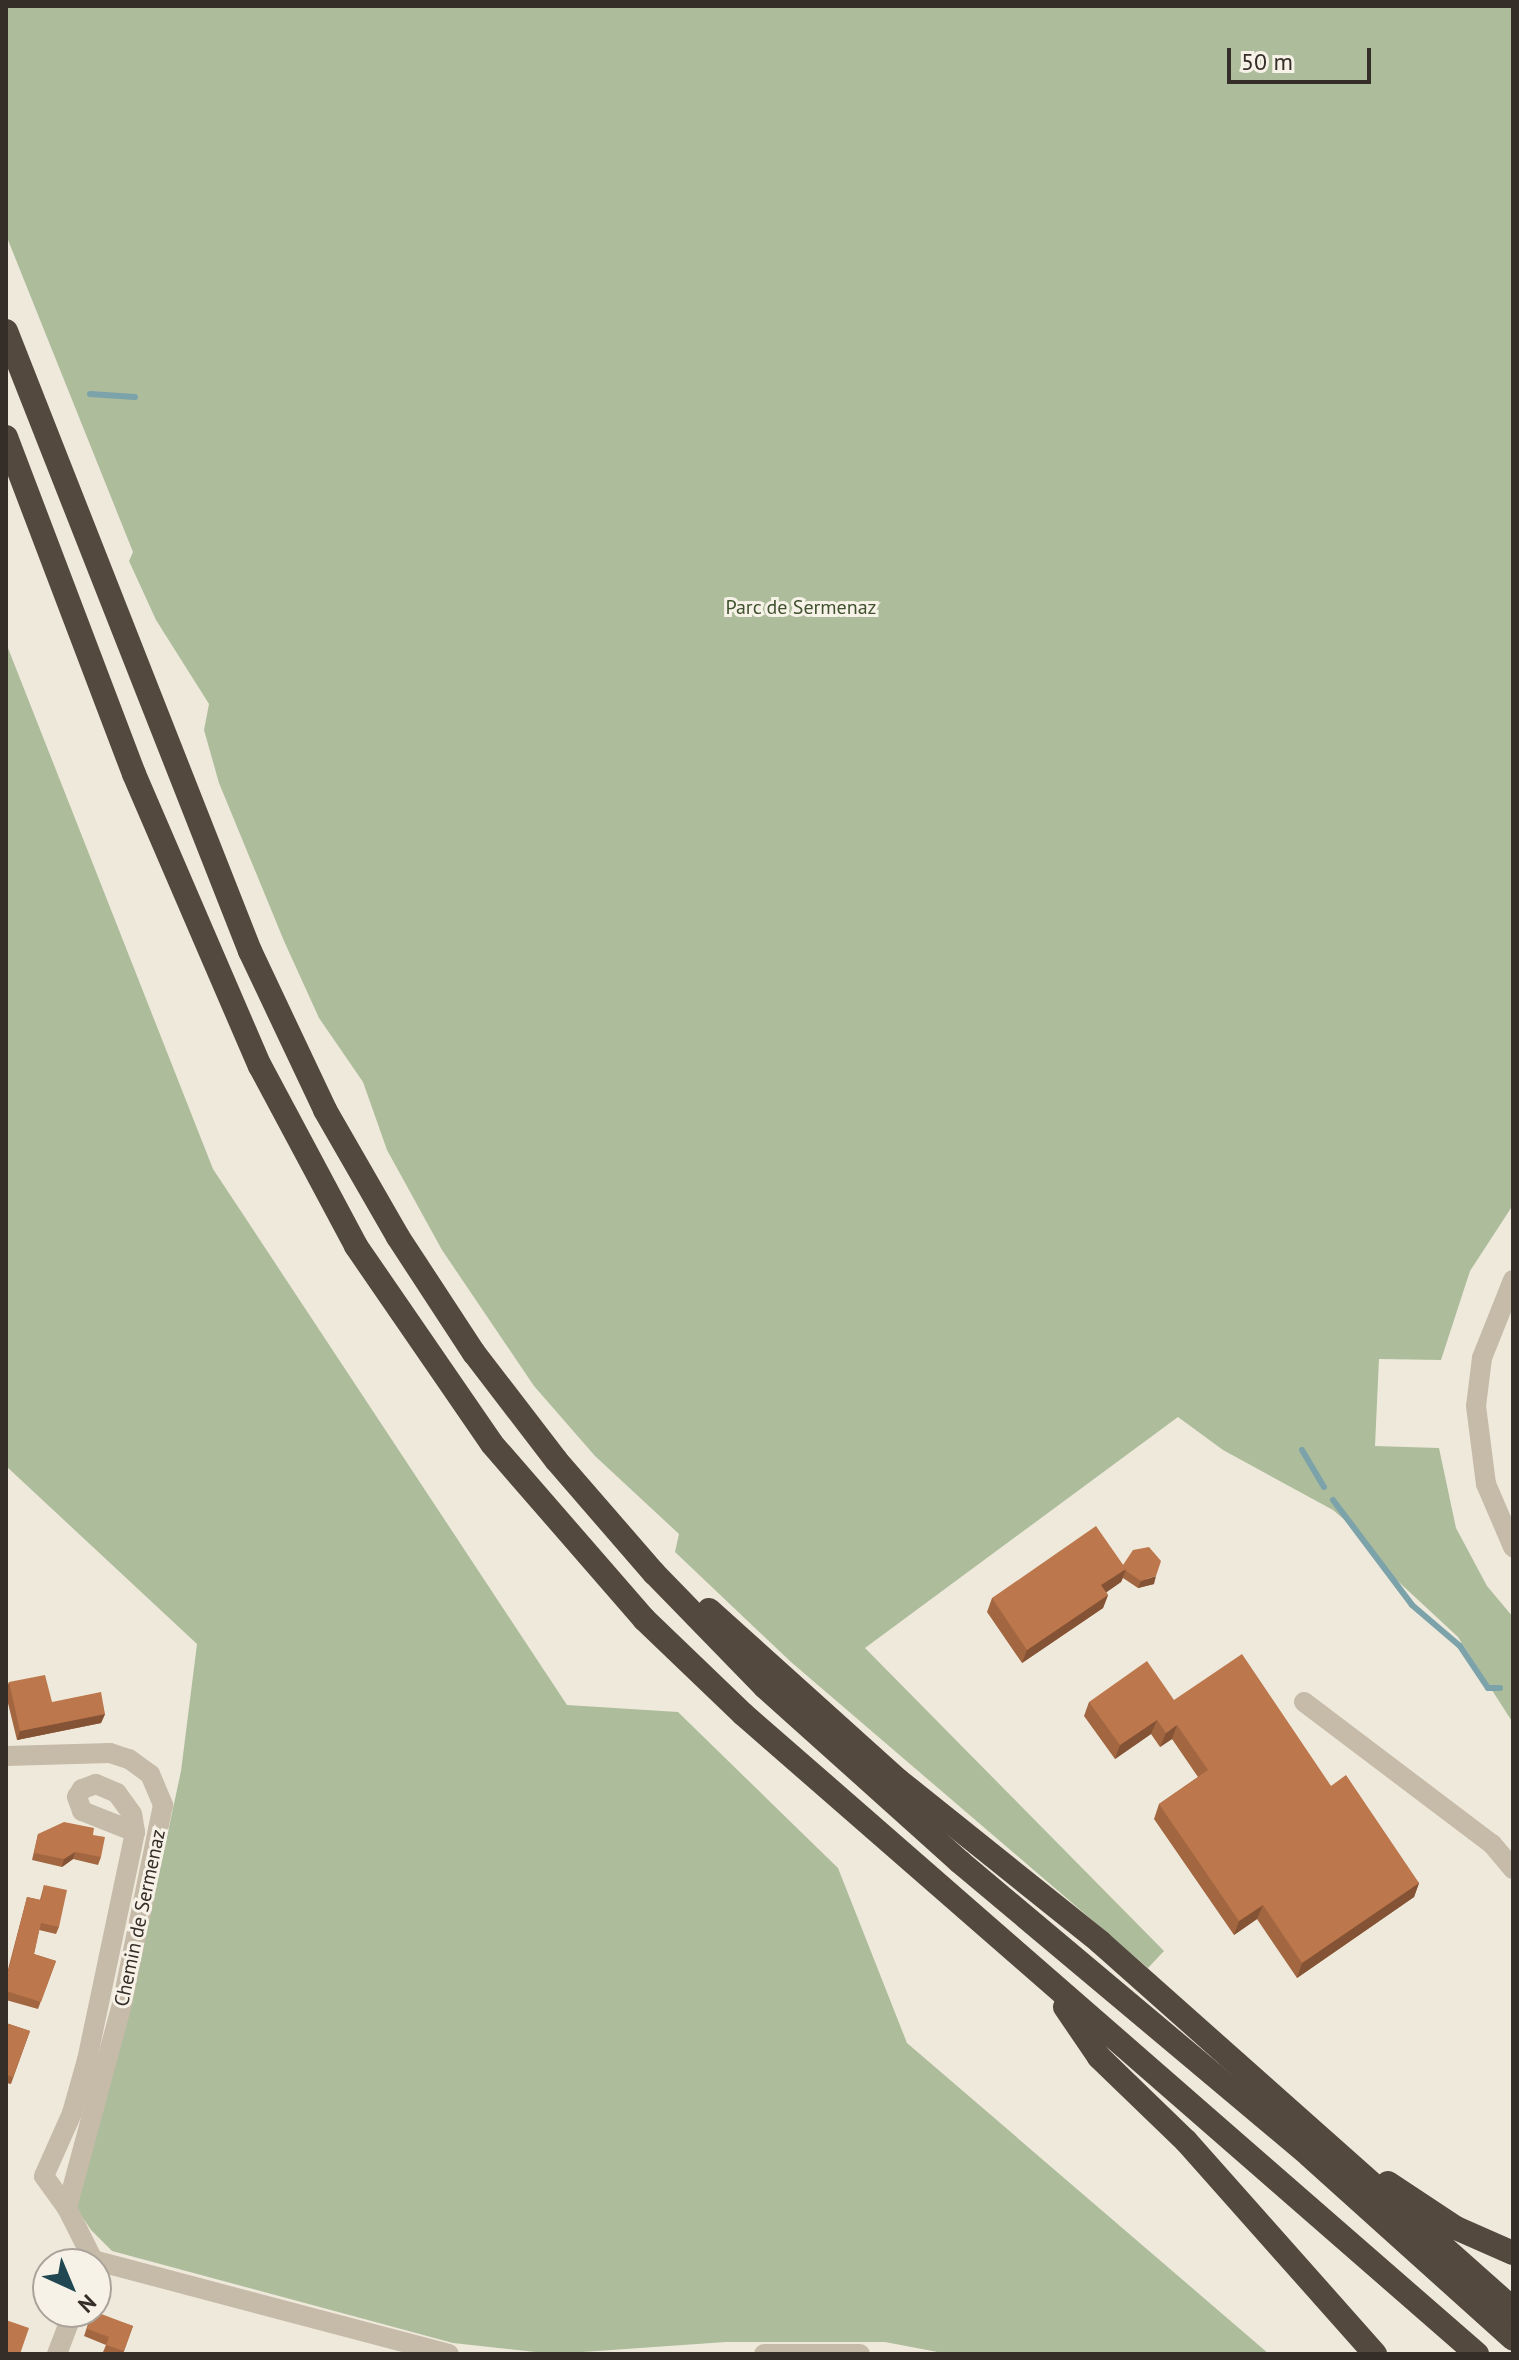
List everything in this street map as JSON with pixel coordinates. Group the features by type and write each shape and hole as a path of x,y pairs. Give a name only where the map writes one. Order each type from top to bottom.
{"highway":[{"path":"6,331 211,858 325,1110 435,1296 524,1419 598,1509 706,1630 787,1707 972,1872 1310,2156 1513,2339"},
{"path":"6,437 134,774 219,978 298,1141 402,1317 492,1444 644,1619 845,1807 1477,2354"},
{"path":"598,1509 898,1780 1100,1942 1328,2140 1513,2309"},
{"path":"1045,1979 1099,2057 1186,2141 1375,2354"},
{"path":"1328,2140 1456,2228 1513,2253"}],"street":[{"path":"1513,1280 1482,1358 1476,1406 1486,1484 1513,1547"},
{"path":"1304,1702 1492,1844 1513,1869"},
{"name":"Chemin de Sermenaz","path":"6,1756 110,1753 129,1759 150,1774 163,1805 122,2004 67,2208"},
{"name":"Chemin de Sermenaz","path":"86,2248 67,2208 44,2176 72,2113 87,2060 135,1832"},
{"name":"Chemin de Sermenaz","path":"112,2267 449,2354"},
{"path":"57,2354 67,2328"},
{"path":"764,2354 860,2354"}],"green space":[{"name":"Parc de Sermenaz","path":"6,6 1513,6 1513,1205 1470,1271 1441,1360 1379,1359 1375,1446 1439,1448 1456,1528 1487,1586 1513,1617 1513,1723 1458,1637 1388,1572 1360,1533 1333,1510 1223,1450 1178,1417 865,1648 1164,1951 1148,1968 791,1662 675,1552 679,1534 595,1456 534,1386 442,1250 387,1150 363,1082 319,1018 284,941 219,783 204,730 209,704 156,620 129,561 133,552 6,235"},
{"path":"6,643 213,1169 567,1705 678,1712 838,1868 907,2043 1269,2354 948,2354 885,2342 726,2342 554,2354 453,2343 112,2251 91,2230 75,2206 140,1963 181,1771 197,1644 6,1466"}],"building":[{"path":"1096,1526 1126,1569 1101,1585 1108,1595 1027,1650 992,1598"},
{"path":"1149,1547 1161,1561 1156,1576 1141,1581 1125,1570 1123,1565 1133,1550"},
{"path":"1242,1654 1331,1786 1346,1775 1419,1883 1302,1963 1263,1905 1239,1921 1159,1804 1208,1770 1177,1725 1166,1733 1157,1720 1120,1745 1089,1702 1147,1661 1174,1700"},
{"path":"45,1675 52,1702 101,1692 105,1714 20,1731 9,1682"},
{"path":"64,1822 94,1828 93,1835 105,1837 101,1857 75,1852 64,1859 34,1853 38,1834"},
{"path":"44,1885 67,1890 59,1927 41,1923 34,1954 56,1961 41,2002 6,1991 6,1980 27,1897 41,1900"},
{"path":"6,2023 30,2031 13,2077 6,2075"},
{"path":"112,2318 133,2326 124,2351 106,2345 109,2337 87,2329 112,2328"},
{"path":"6,2320 29,2328 20,2354 6,2354"}],"waterway":[{"path":"90,394 135,397"},
{"path":"1302,1450 1324,1487"},
{"path":"1333,1500 1412,1605 1460,1646 1488,1688 1500,1688"}]}
